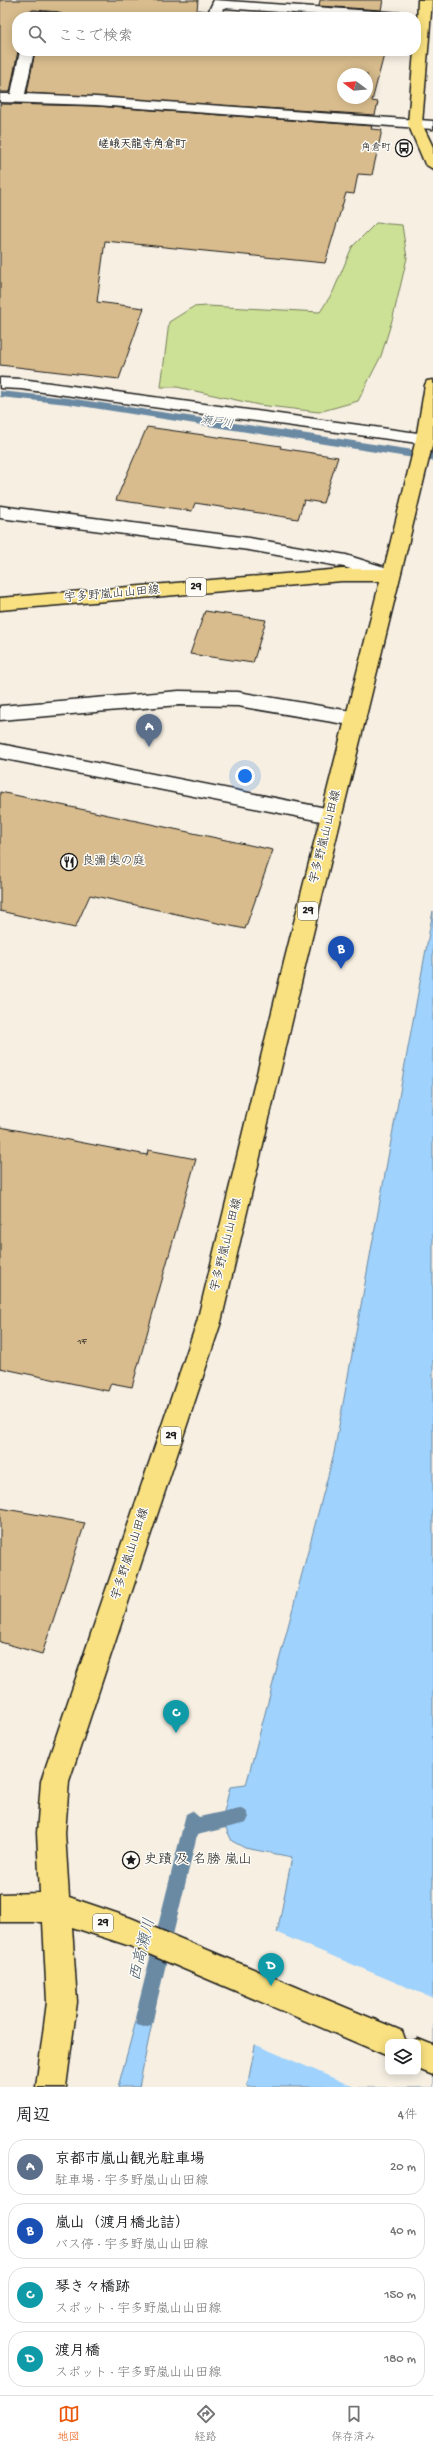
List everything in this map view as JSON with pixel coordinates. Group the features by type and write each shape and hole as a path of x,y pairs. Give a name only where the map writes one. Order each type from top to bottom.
{"main road":[{"path":"421,54 425,0"},
{"path":"421,56 415,124 433,164"},
{"name":"宇多野嵐山山田線","path":"51,2087 62,1991 55,1907 50,1809 55,1781 209,1322 331,816 425,439 433,385"},
{"name":"宇多野嵐山山田線","path":"0,604 342,575 391,575"},
{"name":"29","path":"0,1908 55,1907 150,1940 385,2040"},
{"path":"421,2055 433,2060"}],"street":[{"path":"35,12 38,0"},
{"path":"215,12 219,3 337,12"},
{"path":"17,98 26,56"},
{"path":"0,98 96,101 433,125"},
{"path":"0,383 21,384 425,439"},
{"path":"0,512 249,544 346,561 391,575"},
{"path":"0,713 179,698 231,699 356,719"},
{"path":"0,751 331,816"}],"green space":[{"path":"376,223 402,225 407,258 393,317 381,356 358,401 319,412 259,405 177,387 161,387 169,322 193,307 207,306 320,312 333,292 352,247"}],"water":[{"path":"433,911 433,2087 247,2087 292,1857 245,1848 232,1841 222,1820 230,1787 246,1785 334,1453"},
{"path":"142,1999 156,2003 139,2087 118,2087"}],"pier":[{"path":"275,1932 433,1998 433,2087 354,2087 254,2044"}],"building":[{"path":"0,0 198,0 197,10 207,11 12,12 12,56 17,56 10,92 0,92"},
{"path":"320,0 383,0 381,10 319,6"},
{"path":"34,56 384,56 373,97 373,68 337,68 337,104 373,104 373,101 378,102 375,115 27,93"},
{"path":"0,104 96,106 372,126 371,129 382,130 372,175 358,174 354,194 346,193 325,263 105,241 97,302 144,308 119,379 0,365"},
{"path":"147,427 281,446 280,448 338,457 323,503 304,500 298,519 195,503 192,511 116,500"},
{"path":"205,611 266,620 253,663 190,654"},
{"path":"0,792 273,850 245,929 90,895 75,928 0,911"},
{"path":"0,1127 147,1155 148,1150 196,1159 132,1387 111,1383 108,1391 0,1368"},
{"path":"0,1508 85,1523 42,1654 0,1642"}],"waterway":[{"name":"瀬戸川","path":"0,394 68,401 433,457"},
{"path":"192,1827 240,1817"},
{"name":"西高瀬川","path":"144,2018 192,1820"}],"place":[{"name":"角倉町","path":"404,148"},
{"name":"京都市嵐山観光駐車場","path":"149,747"},
{"name":"良彌 奥の庭","path":"69,862"},
{"name":"嵐山（渡月橋北詰）","path":"341,969"},
{"name":"琴き々橋跡","path":"176,1733"},
{"name":"史蹟 及 名勝 嵐山","path":"131,1860"},
{"name":"渡月橋","path":"271,1986"}],"district":[{"name":"嵯峨天龍寺角倉町","path":"142,145"}]}
